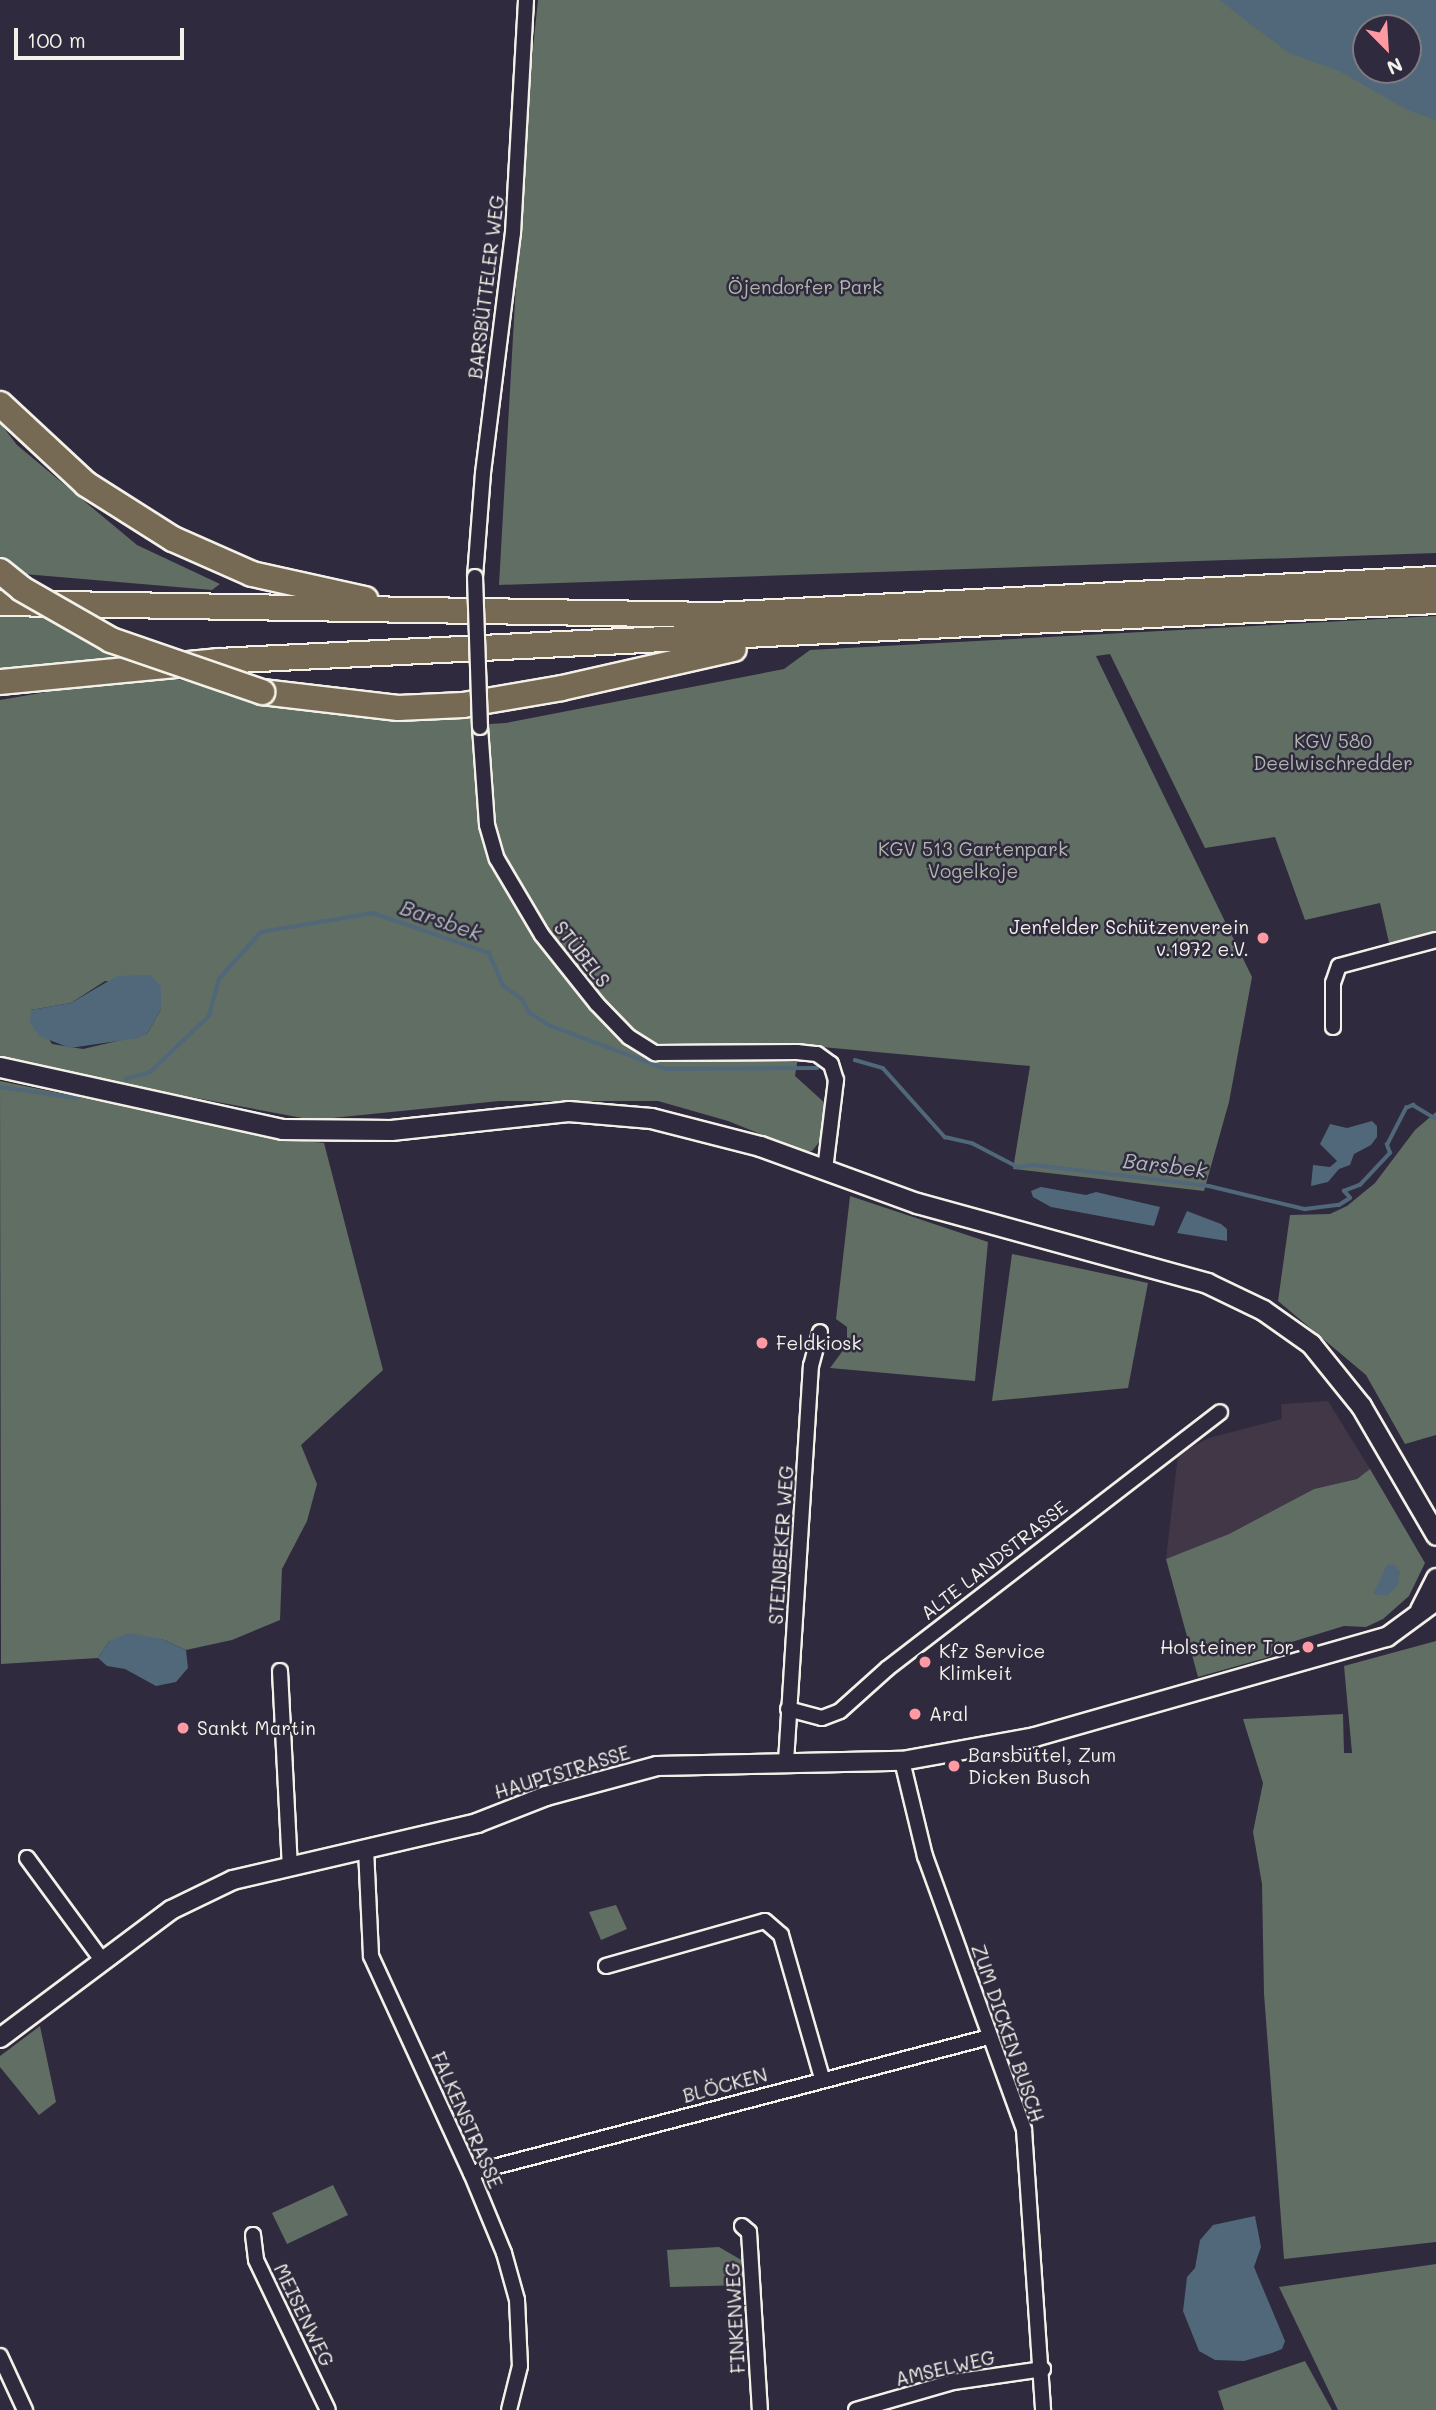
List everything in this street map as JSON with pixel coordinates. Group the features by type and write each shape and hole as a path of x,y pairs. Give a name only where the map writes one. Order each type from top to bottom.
{"highway":[{"path":"0,404 86,484 199,552 298,587 446,613"},
{"path":"0,571 22,589 111,640 262,692 398,708 464,705 562,688 707,654 864,629"},
{"path":"0,603 446,613 791,614 1436,579"},
{"path":"0,682 218,662 1436,601"}],"main road":[{"path":"0,1067 282,1129 391,1130 568,1111 651,1118 724,1135 917,1202 1207,1283 1264,1310 1311,1344 1361,1406 1436,1535"}],"street":[{"name":"BARSBÜTTELER WEG","path":"475,577 483,472 513,233 526,0"},
{"name":"STÜBELS","path":"475,577 480,727 487,825 497,859 542,935 597,1004 629,1037 655,1054 797,1052 817,1054 831,1064 836,1080 825,1169"},
{"path":"1333,1027 1333,983 1339,966 1436,940"},
{"name":"STEINBEKER WEG","path":"786,1762 811,1366 820,1332"},
{"name":"ALTE LANDSTRASSE","path":"788,1709 822,1718 840,1712 888,1668 1220,1412"},
{"path":"1428,1606 1436,1577"},
{"name":"HAUPTSTRASSE","path":"0,2038 102,1960 189,1899 233,1880 477,1823 546,1796 657,1766 902,1761 1035,1737 1387,1637 1428,1606"},
{"path":"281,1671 290,1866"},
{"name":"ZUM DICKEN BUSCH","path":"902,1761 925,1856 1024,2130 1043,2368 1043,2410"},
{"name":"FALKENSTRASSE","path":"366,1849 371,1956 471,2173 504,2253 517,2300 520,2366 509,2410"},
{"path":"27,1858 102,1960"},
{"path":"606,1966 765,1921 780,1935 822,2078"},
{"name":"BLÖCKEN","path":"471,2173 822,2078 989,2038"},
{"name":"FINKENWEG","path":"742,2226 749,2232 760,2410"},
{"name":"MEISENWEG","path":"253,2235 256,2260 328,2410"},
{"path":"0,2356 25,2410"},
{"name":"AMSELWEG","path":"856,2410 953,2382 1043,2368"}],"shaded area":[{"path":"1328,1401 1370,1469 1357,1479 1314,1489 1229,1534 1166,1559 1178,1454 1209,1438 1282,1419 1281,1404"}],"green space":[{"name":"Öjendorfer Park","path":"538,0 1436,0 1436,553 499,585 525,124"},
{"path":"0,423 17,445 137,545 220,584 212,590 24,574 8,564 0,558"},
{"path":"0,611 40,613 129,660 0,674"},
{"path":"1436,616 1436,935 1390,947 1380,903 1305,920 1275,837 1205,848 1110,654 1096,656 1252,977 1229,1102 1204,1191 1013,1169 1030,1066 800,1045 795,1076 826,1104 821,1140 812,1151 805,1152 728,1121 658,1101 499,1101 313,1120 0,1061 0,700 111,681 170,677 290,709 396,716 473,711 473,725 506,723 784,669 810,650","holes":["105,981 161,986 161,1009 147,1034 83,1049 52,1044 31,1010 71,1003"]},
{"path":"0,1081 284,1139 324,1143 383,1370 301,1445 317,1484 307,1521 282,1569 280,1620 232,1640 186,1650 162,1639 109,1641 98,1658 1,1664"},
{"path":"1436,1112 1436,1435 1405,1444 1366,1375 1278,1301 1290,1215 1330,1214 1347,1206 1375,1183 1415,1130"},
{"path":"850,1196 988,1242 975,1381 830,1368 847,1345 847,1327 836,1319"},
{"path":"1012,1254 1148,1283 1128,1388 992,1401"},
{"path":"1370,1469 1425,1563 1409,1596 1383,1619 1366,1627 1344,1626 1282,1645 1269,1657 1198,1677 1166,1559 1229,1534 1314,1489 1357,1479"},
{"path":"1436,1641 1436,2242 1284,2259 1264,1994 1262,1884 1253,1832 1263,1783 1243,1719 1343,1714 1344,1753 1352,1753 1344,1666"},
{"path":"616,1905 627,1929 601,1940 589,1912"},
{"path":"40,2026 56,2102 39,2115 0,2067 0,2056"},
{"path":"333,2185 348,2215 287,2244 272,2213"},
{"path":"719,2247 743,2261 745,2285 670,2287 667,2250"},
{"path":"1436,2264 1436,2410 1338,2410 1279,2287"},
{"path":"1305,2361 1332,2410 1224,2410 1218,2391"}],"water":[{"path":"1219,0 1436,0 1436,120 1407,110 1362,84 1422,84 1422,14 1352,14 1352,78 1289,53"},
{"path":"150,975 161,986 161,1009 147,1034 138,1038 70,1048 39,1036 30,1022 31,1010 71,1003 117,976"},
{"path":"1372,1121 1377,1126 1377,1137 1371,1145 1354,1154 1350,1165 1339,1169 1328,1182 1311,1186 1313,1165 1330,1167 1337,1161 1320,1144 1330,1124 1347,1128"},
{"path":"1041,1187 1086,1195 1096,1192 1160,1207 1154,1226 1051,1207 1033,1197 1031,1191"},
{"path":"1187,1211 1221,1224 1227,1229 1227,1241 1177,1233"},
{"path":"1393,1564 1400,1571 1398,1584 1387,1596 1373,1594 1387,1565"},
{"path":"129,1633 162,1639 186,1650 188,1668 176,1682 156,1686 125,1669 107,1666 98,1658 109,1641"},
{"path":"1255,2216 1261,2247 1254,2267 1285,2341 1282,2349 1244,2361 1215,2360 1199,2351 1183,2311 1187,2277 1195,2268 1200,2240 1213,2225"}],"waterway":[{"name":"Barsbek","path":"126,1079 150,1072 209,1016 219,979 261,932 373,913 489,953 504,986 522,999 530,1013 551,1026 666,1069 817,1068"},
{"name":"Barsbek","path":"855,1060 883,1068 945,1137 972,1143 1018,1167 1034,1165 1209,1186 1305,1209 1339,1205 1350,1198 1344,1191 1360,1185 1390,1153 1387,1145 1406,1108 1413,1105 1436,1119"},
{"name":"Barsbek","path":"0,1087 77,1098"}],"place":[{"name":"Jenfelder Schützenverein v.1972 e.V.","path":"1263,938"},
{"name":"Feldkiosk","path":"762,1343"},
{"name":"Holsteiner Tor","path":"1308,1647"},
{"name":"Kfz Service Klimkeit","path":"925,1662"},
{"name":"Aral","path":"915,1714"},
{"name":"Sankt Martin","path":"183,1728"},
{"name":"Barsbüttel, Zum Dicken Busch","path":"954,1766"}],"park label":[{"name":"KGV 580 Deelwischredder","path":"1333,752"},
{"name":"KGV 513 Gartenpark Vogelkoje","path":"973,860"}]}
